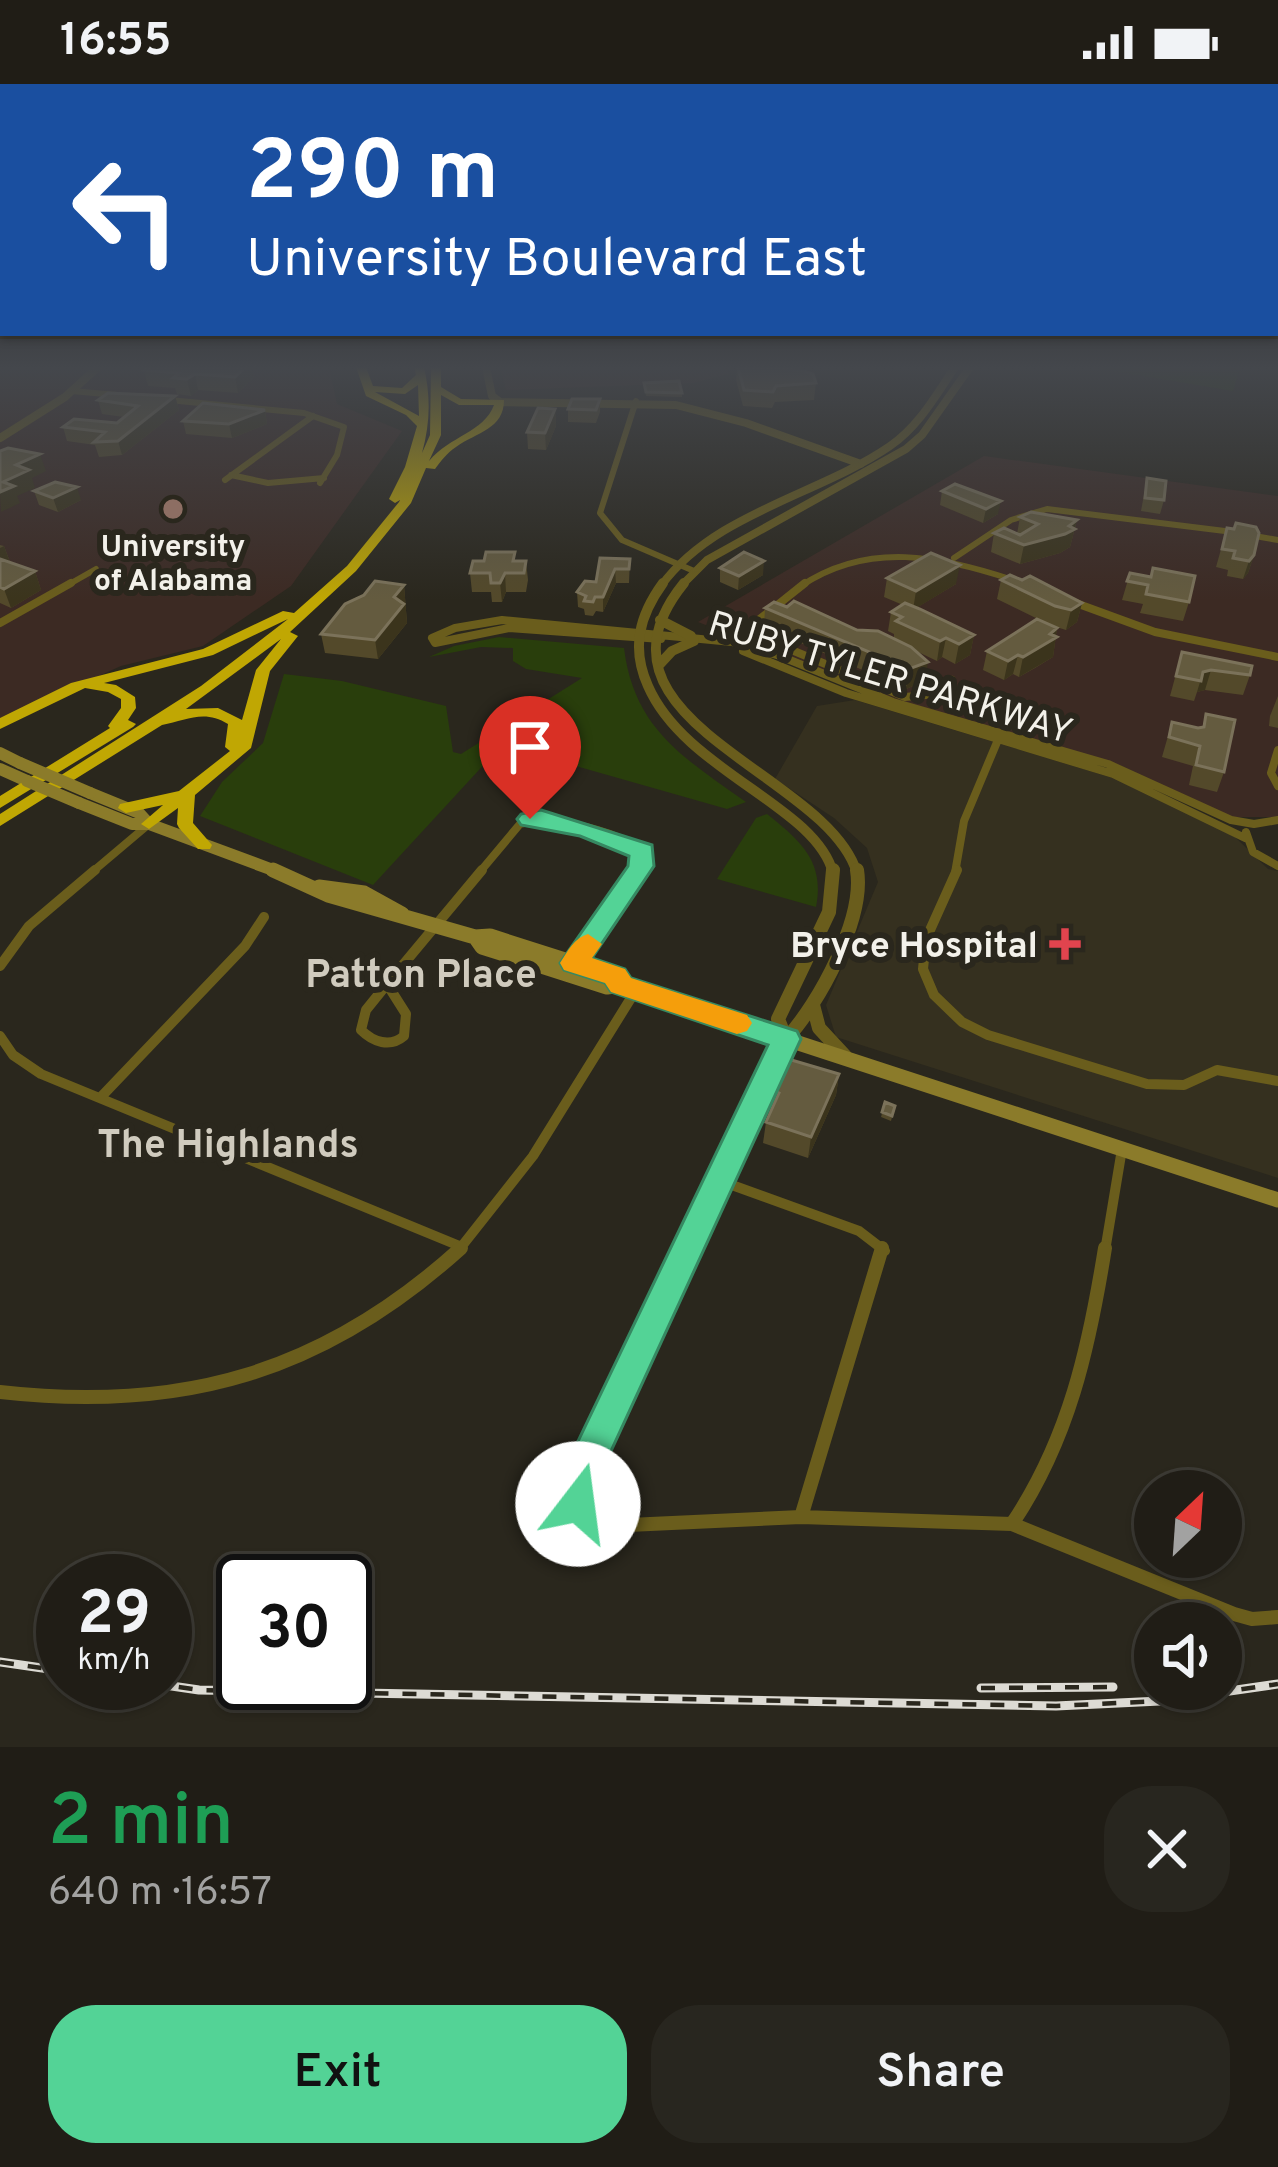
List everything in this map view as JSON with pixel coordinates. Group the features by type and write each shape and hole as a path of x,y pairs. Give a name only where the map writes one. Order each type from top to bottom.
{"highway":[{"path":"0,803 208,673 288,614 376,526 408,476 418,445"},
{"path":"424,475 434,445"},
{"path":"142,829 243,748 263,670 371,548 451,445"},
{"path":"0,820 232,668 326,596"},
{"path":"0,727 76,686 208,652 288,614"},
{"path":"0,727 70,692 105,687 125,694 130,704 104,738"},
{"path":"126,808 183,796 228,754 238,735 236,722 223,712 197,711 131,736"},
{"path":"183,796 185,824 204,845"}],"main road":[{"path":"0,753 142,829 204,845 319,886 348,902 475,937 490,936 615,976 628,987"},
{"path":"2,770 126,808 142,829"},
{"path":"475,937 482,946 524,960 607,987 628,987 1278,1201"}],"street":[{"path":"273,445 228,477 268,483 322,481 339,445"},
{"path":"621,445 602,494 602,520 622,540 694,572"},
{"path":"806,445 872,468"},
{"path":"786,1039 778,1019 829,912 835,893 830,862 805,829 699,754 671,726 651,698 640,668 639,636 648,604 679,566 709,544 889,445"},
{"path":"907,445 721,551 694,572 660,620 656,636 659,665 675,701 697,729 823,820 853,859 857,906 813,1005 786,1039 590,1453 577,1485 578,1504 590,1519 626,1528 801,1517 1012,1524 1234,1614 1252,1619 1278,1617"},
{"path":"954,558 1020,515 1054,508 1278,540"},
{"path":"952,680 926,695 905,697 757,635 751,626 823,573 855,560 905,554 954,558 1027,585"},
{"path":"0,623 96,569"},
{"path":"1069,601 1155,632 1278,657"},
{"path":"659,665 692,639 660,620"},
{"name":"RUBY TYLER PARKWAY","path":"519,626 446,642 435,643 432,638 475,623 519,626 586,635 692,639 742,650 846,693 1108,764 1223,817 1254,824"},
{"path":"1000,736 964,821 959,866 926,940 923,969 934,995 962,1022 988,1035 1147,1084 1184,1085 1217,1070 1278,1081"},
{"name":"RUBY TYLER PARKWAY","path":"1000,736 1136,783 1245,838 1253,852 1278,866"},
{"path":"1278,750 1270,772 1278,786"},
{"path":"387,984 403,1007 408,1027 404,1037 392,1044 367,1038 362,1020 387,984 526,821 541,818 626,841 644,855 574,963"},
{"path":"1245,838 1254,824 1278,820"},
{"path":"0,966 29,926 142,829"},
{"path":"100,1098 245,946 264,917"},
{"path":"0,1392 83,1402 172,1396 305,1356 382,1314 462,1247 503,1196 628,987"},
{"path":"813,1005 819,1028 851,1060"},
{"path":"0,1036 6,1054 41,1074 462,1247"},
{"path":"1012,1524 1053,1462 1073,1406 1123,1149"},
{"path":"718,1180 859,1231 885,1250 801,1517"}],"shaded area":[{"name":"University of Alabama","path":"0,445 392,445 291,586 203,646 121,666 0,720"},
{"path":"984,456 1278,496 1278,817 1229,817 1121,766 898,700 698,622"},
{"name":"Bryce Hospital","path":"855,700 1126,782 1235,837 1268,869 1278,871 1278,1178 836,1037 826,1005 878,882 867,848 834,818 775,779 817,706"}],"green space":[{"path":"499,637 624,648 630,676 651,721 683,755 746,802 727,809 502,745 373,885 200,816 222,782 263,743 284,674 342,681 446,706 453,752 461,754 582,678 526,669 513,661 513,648 481,647 429,657 454,646"},
{"path":"767,814 808,854 817,877 816,907 717,879 756,818"}],"building":[{"path":"0,451 40,454 16,465 29,470 3,482 14,486 0,492"},
{"path":"1147,478 1166,481 1164,500 1145,498"},
{"path":"55,482 77,487 53,498 34,491"},
{"path":"955,484 1001,501 986,509 942,491"},
{"path":"1031,512 1077,520 1069,526 1075,529 1024,545 994,533 1004,528 1020,535 1038,524 1020,517"},
{"path":"1236,523 1256,527 1259,533 1249,561 1233,558 1235,551 1222,549 1227,528 1234,529"},
{"path":"486,552 515,552 513,561 526,561 524,573 505,573 500,583 491,583 490,573 470,573 473,561 484,561"},
{"path":"744,552 764,561 739,576 720,568"},
{"path":"931,553 960,565 916,591 887,578"},
{"path":"600,558 630,559 629,569 615,569 603,597 584,601 586,596 577,592 585,581 596,582"},
{"path":"0,559 35,571 4,589 0,587"},
{"path":"1153,568 1195,576 1189,602 1146,594 1148,585 1127,581 1130,573 1151,577"},
{"path":"1010,575 1022,580 1030,576 1082,603 1071,610 1055,606 1001,580"},
{"path":"375,581 404,585 394,597 404,604 375,640 321,634 345,604 364,595"},
{"path":"794,601 857,630 878,631 911,647 928,662 909,669 765,608 774,602 787,607"},
{"path":"905,603 974,635 959,644 946,638 940,641 896,621 902,617 891,612"},
{"path":"1037,619 1057,628 1050,634 1057,637 1008,661 987,651"},
{"path":"1182,652 1252,666 1250,675 1211,670 1203,672 1201,681 1176,676"},
{"path":"1206,714 1235,720 1224,772 1196,765 1200,746 1169,737 1172,722 1204,727"},
{"path":"788,1059 839,1074 811,1137 766,1122 779,1093 768,1088"},
{"path":"885,1102 895,1106 892,1116 882,1112"}],"railway":[{"path":"0,1662 36,1667"},
{"path":"192,1689 1056,1706 1160,1701 1278,1684"},
{"path":"981,1688 1113,1687"}],"slow traffic":[{"path":"588,944 574,963 615,976 621,985 737,1023"}],"place":[{"name":"University of Alabama","path":"173,509"},
{"name":"Bryce Hospital","path":"1065,944"}],"district":[{"name":"Patton Place","path":"421,973"},
{"name":"The Highlands","path":"228,1143"}],"route":[{"path":"530,819 626,841 643,851 641,866 574,963 615,976 621,985 786,1039 590,1453 577,1485 578,1504"}]}
